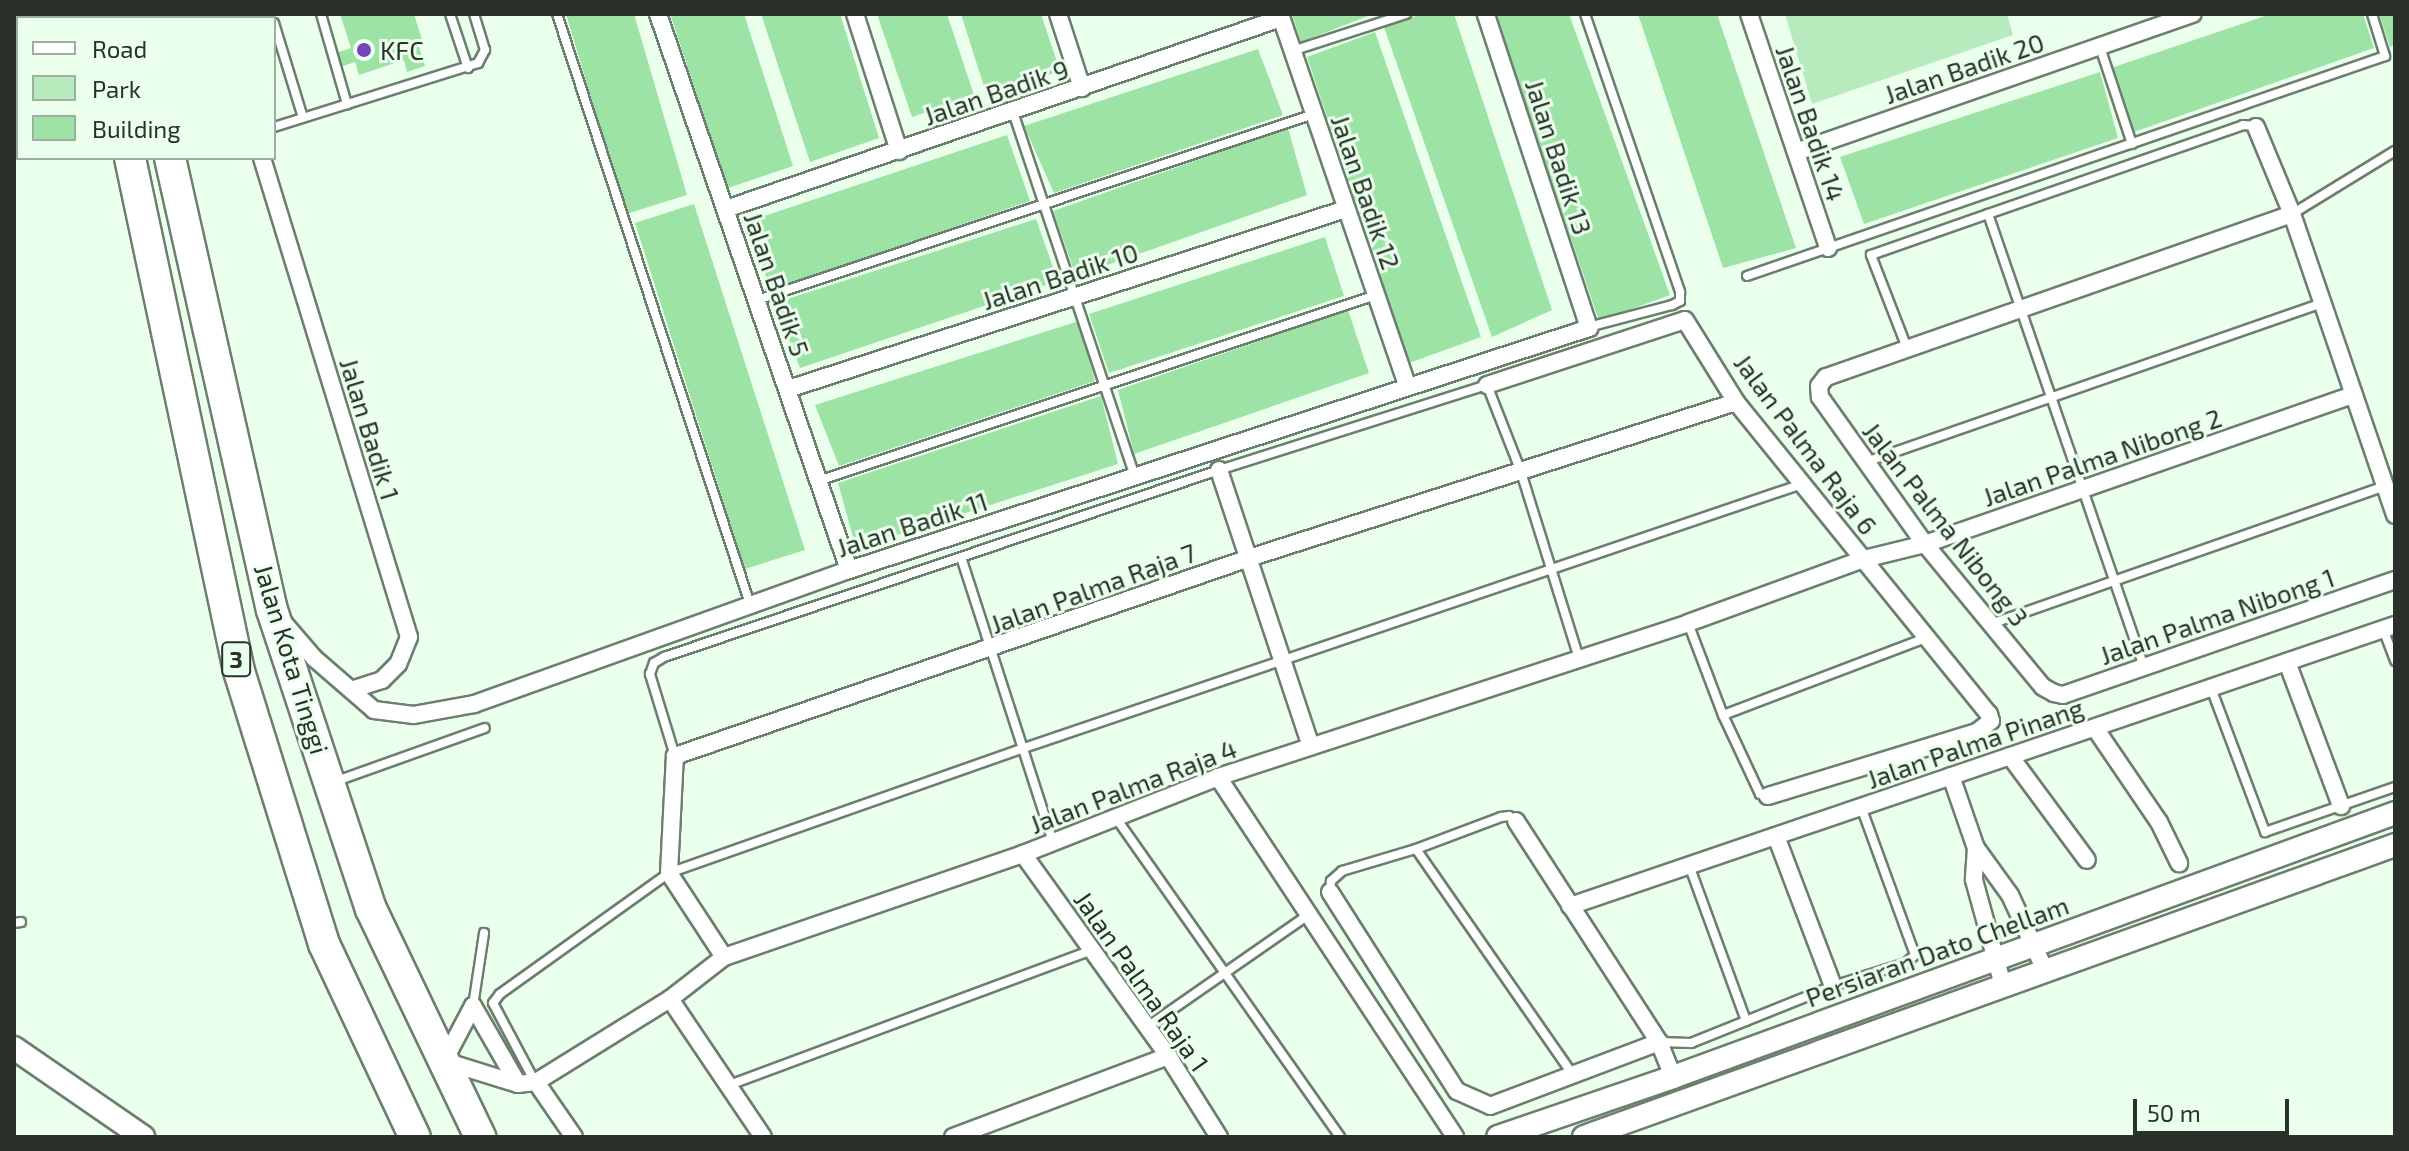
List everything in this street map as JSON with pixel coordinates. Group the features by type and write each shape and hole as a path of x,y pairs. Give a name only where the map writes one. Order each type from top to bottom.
{"highway":[{"name":"Jalan Kota Tinggi","path":"130,160 239,671 324,944 415,1137"},
{"name":"Jalan Kota Tinggi","path":"170,160 272,610 371,909 480,1137"}],"street":[{"name":"Jalan Badik 5","path":"658,14 821,480 849,570"},
{"path":"855,14 899,151"},
{"path":"1058,14 1082,88"},
{"name":"Jalan Badik 13","path":"1486,14 1587,321"},
{"name":"Jalan Badik 14","path":"1749,14 1828,248"},
{"name":"Jalan Badik 20","path":"1796,152 2193,14"},
{"name":"Jalan Badik 9","path":"726,209 1082,88 1280,16"},
{"name":"Jalan Badik 12","path":"1280,16 1407,385"},
{"path":"2256,127 2292,214 2395,515"},
{"name":"Jalan Badik 1","path":"263,160 409,637 398,664 382,680 354,689"},
{"name":"Jalan Badik 10","path":"788,389 1346,209"},
{"path":"1907,348 2292,214"},
{"name":"Jalan Palma Raja 6","path":"1487,385 1685,320 1736,402 1991,721 1977,732 1768,796"},
{"name":"Jalan Badik 11","path":"272,610 314,658 354,689 374,710 414,715 474,704 849,570 1407,385 1587,321"},
{"name":"Jalan Palma Nibong 3","path":"1907,348 1826,377 1819,386 1820,397 1925,544 2043,687 2054,693"},
{"name":"Jalan Palma Nibong 2","path":"1864,559 1925,544 2354,395"},
{"name":"Jalan Palma Raja 7","path":"675,756 1249,558 1736,402"},
{"path":"1219,470 1311,746"},
{"name":"Jalan Palma Raja 4","path":"444,1061 518,1084 536,1082 670,999 724,957 1023,854 1218,777 1688,623 1864,559"},
{"name":"Jalan Palma Nibong 1","path":"2054,693 2063,695 2395,580"},
{"name":"Jalan Palma Pinang","path":"1570,906 2389,627"},
{"path":"2287,662 2341,806"},
{"path":"2095,728 2159,822 2179,863"},
{"path":"675,756 669,873 724,957"},
{"path":"2010,756 2087,860"},
{"path":"1951,776 1976,848 2010,895 2045,970"},
{"path":"1218,777 1455,1137"},
{"name":"Persiaran Dato Chellam","path":"1498,1137 1673,1077 2395,813"},
{"path":"1516,821 1659,1042 1673,1077"},
{"path":"1776,836 1833,986"},
{"name":"Persiaran Dato Chellam","path":"1584,1137 2395,845"},
{"path":"1976,848 1974,880 1993,960 2003,985"},
{"name":"Jalan Palma Raja 1","path":"1023,854 1168,1056 1219,1137"},
{"path":"1330,892 1457,1091 1490,1106 1659,1042"},
{"path":"670,999 728,1085 757,1135"},
{"path":"444,1061 473,1006"},
{"path":"473,1006 518,1084"},
{"path":"14,1048 143,1137"},
{"path":"953,1137 1168,1056"},
{"path":"536,1082 574,1137"}],"lane":[{"path":"321,14 347,104"},
{"path":"450,14 468,68"},
{"path":"276,126 478,63 485,50 474,14"},
{"path":"557,14 750,605"},
{"path":"1292,51 1377,18 1406,14"},
{"path":"1585,14 1680,292 1680,301 1672,305 1587,321"},
{"path":"1747,276 2385,56 2372,14"},
{"path":"276,28 303,118"},
{"path":"2099,47 2132,144"},
{"path":"1013,112 1135,476"},
{"path":"757,300 1314,114"},
{"path":"1907,348 1871,255 2243,125 2256,127"},
{"path":"2292,214 2395,151"},
{"path":"1988,214 2144,667"},
{"path":"821,480 1376,295"},
{"path":"1866,462 2322,303"},
{"path":"675,756 654,694 650,674 654,663 1219,470 1487,385 1520,469 1579,659"},
{"path":"536,1082 493,1003 500,994 669,873 1021,749 1802,483"},
{"path":"1991,624 2385,486"},
{"path":"962,560 1053,842"},
{"path":"1688,623 1723,715 1760,794 1768,796"},
{"path":"2389,627 2395,661"},
{"path":"1723,715 1926,638"},
{"path":"2211,687 2265,832 2395,787"},
{"path":"330,783 485,728"},
{"path":"1659,1042 1691,1043 1833,986 1906,963 1915,955 1861,807"},
{"path":"1330,892 1331,881 1342,871 1416,849 1501,817 1509,816 1516,821"},
{"path":"1115,818 1340,1137"},
{"path":"1416,849 1573,1075"},
{"path":"1689,865 1746,1021"},
{"path":"1147,1027 1308,915"},
{"path":"473,1006 484,933"},
{"path":"728,1085 1092,950"}],"green space":[{"path":"1785,14 2007,14 2013,35 1812,104"}],"building":[{"path":"340,14 414,14 424,46 419,47 425,66 407,72 404,60 359,75 355,62 340,67 336,53 351,48"},
{"path":"566,14 634,14 687,195 626,214"},
{"path":"670,14 744,14 793,166 728,188"},
{"path":"761,14 840,14 879,138 810,162"},
{"path":"877,14 947,14 974,95 912,117"},
{"path":"961,14 1041,14 1060,71 987,96"},
{"path":"1292,14 1367,14 1368,16 1301,42"},
{"path":"1422,14 1454,14 1552,310 1492,337 1384,27"},
{"path":"1495,14 1569,14 1670,295 1599,321"},
{"path":"1638,14 1717,14 1796,248 1723,268"},
{"path":"2271,14 2363,14 2374,48 2131,133 2111,68"},
{"path":"2379,14 2395,14 2395,45 2390,47"},
{"path":"1375,32 1481,337 1409,363 1307,57"},
{"path":"1258,49 1283,115 1054,193 1024,126"},
{"path":"2100,72 2118,138 1864,224 1840,157"},
{"path":"1288,128 1307,195 1076,276 1053,211"},
{"path":"1007,135 1030,201 771,290 746,222"},
{"path":"694,204 805,550 745,569 635,223"},
{"path":"1036,219 1058,281 800,368 775,303"},
{"path":"1325,237 1344,296 1109,373 1089,314"},
{"path":"1348,310 1369,373 1134,454 1118,390"},
{"path":"1079,321 1095,381 839,466 815,405"},
{"path":"1101,396 1118,464 856,548 838,483"}],"place":[{"name":"KFC","path":"364,50"}]}
